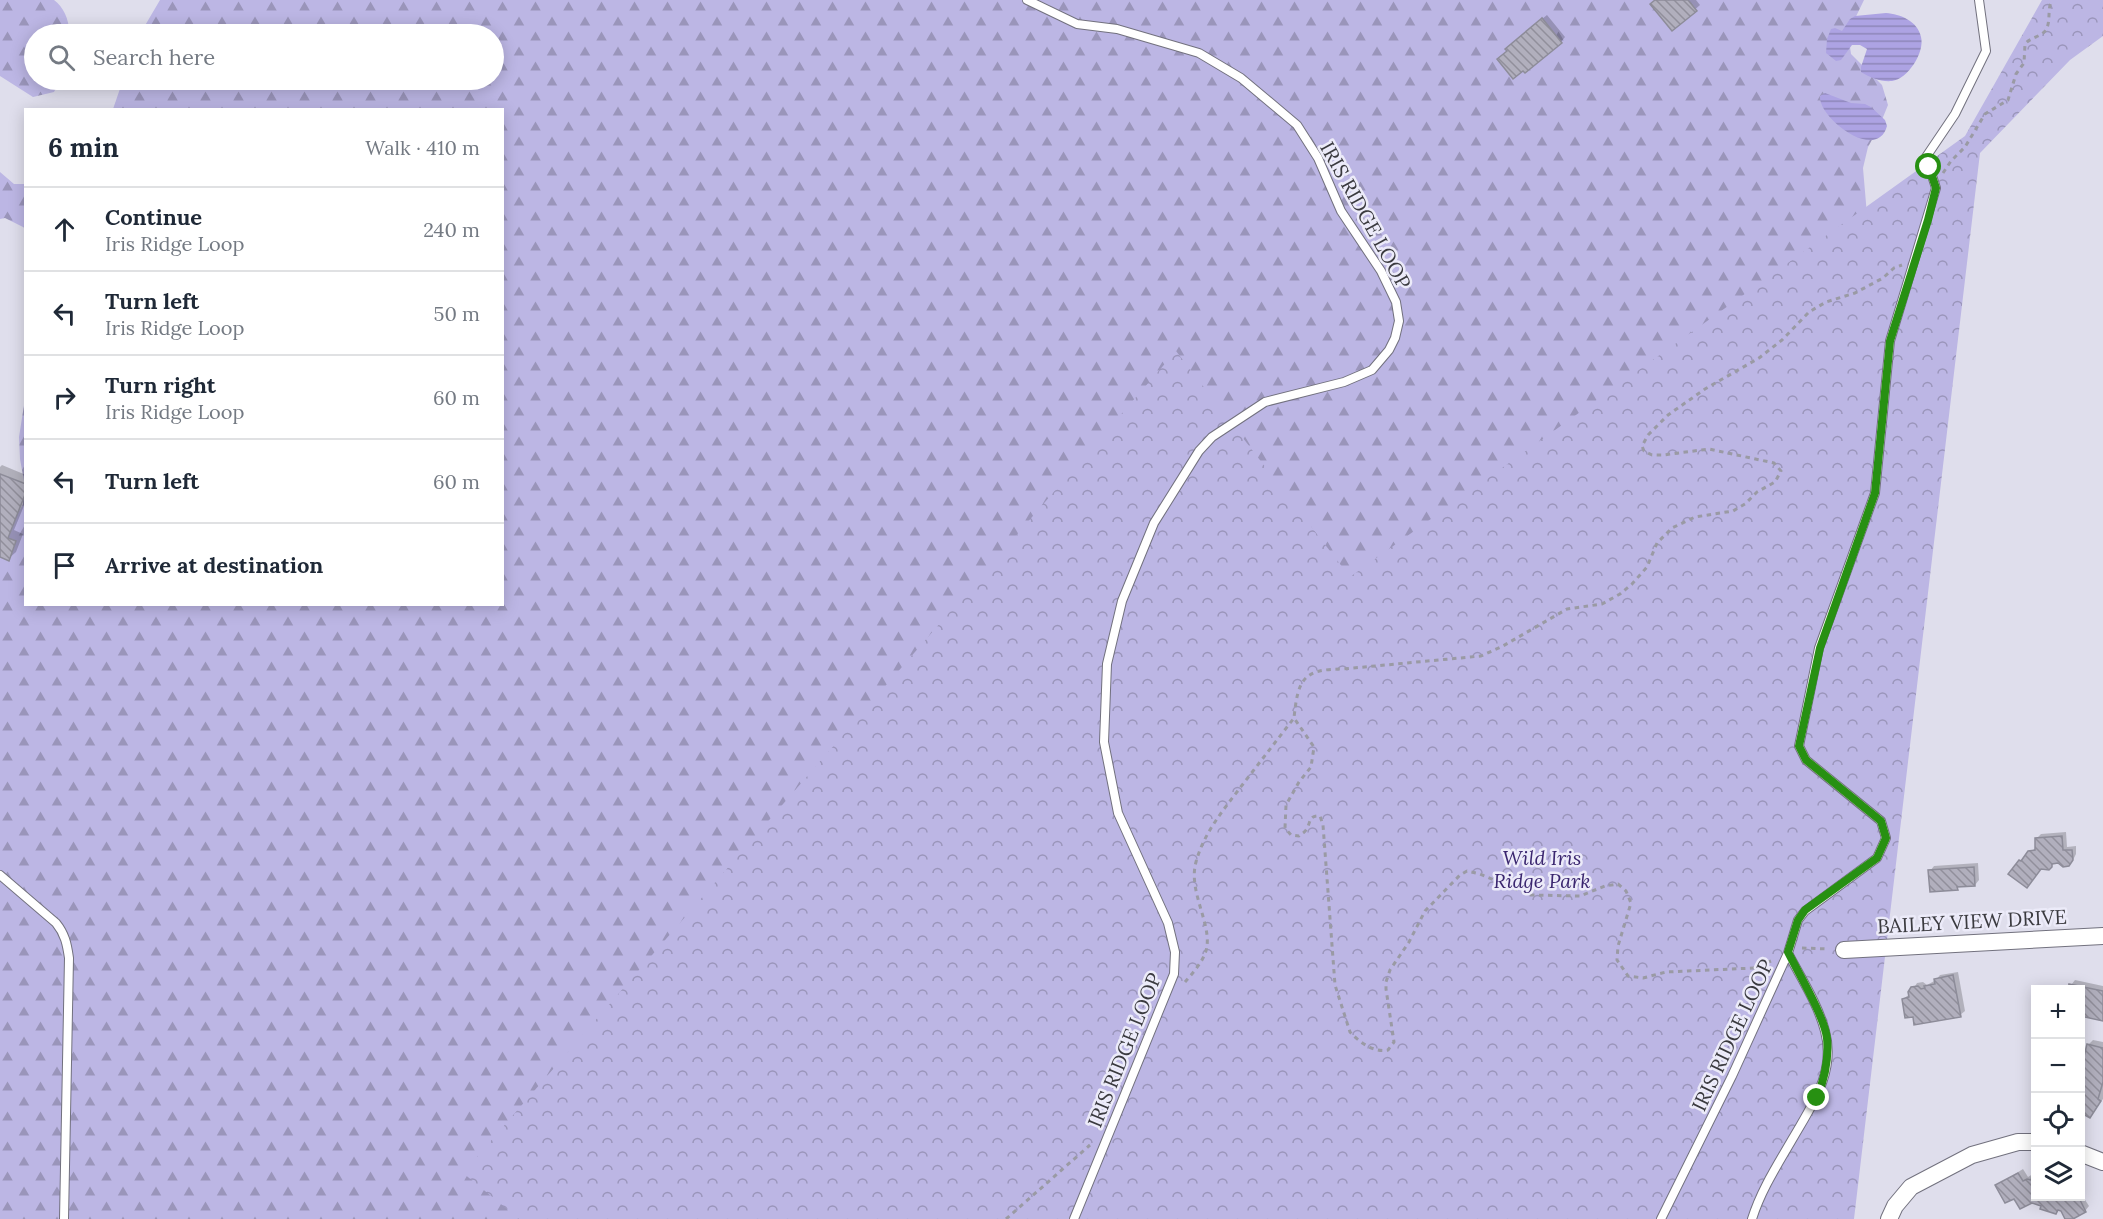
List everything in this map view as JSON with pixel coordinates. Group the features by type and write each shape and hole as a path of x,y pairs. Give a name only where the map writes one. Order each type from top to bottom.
{"street":[{"name":"BAILEY VIEW DRIVE","path":"1844,950 2103,936"},
{"path":"1889,1219 1895,1206 1911,1187 1972,1155 2018,1142 2031,1142"},
{"path":"2085,1155 2103,1161"}],"lane":[{"name":"IRIS RIDGE LOOP","path":"1027,0 1077,24 1117,29 1199,53 1241,78 1297,125 1318,158 1341,211 1381,271 1396,302 1399,321 1389,350 1372,370 1344,382 1265,402 1212,437 1199,451 1154,524 1122,601 1107,664 1104,742 1118,813 1168,923 1175,952 1174,974 1074,1219"},
{"name":"IRIS RIDGE LOOP","path":"1661,1219 1732,1076 1788,952 1798,920 1805,910 1877,858 1886,838 1881,821 1806,760 1799,746 1820,648 1875,493 1890,341 1936,188 1926,157 1955,114 1986,51 1979,0"},
{"path":"0,875 56,923 68,945 64,1219"},
{"path":"1752,1219 1773,1172 1817,1098 1825,1075 1827,1051 1825,1029 1788,952"}],"path":[{"path":"1941,178 1951,161 1968,144 1985,114 2008,100 2016,74 2024,63 2025,44 2047,28 2052,0"},
{"path":"1164,1000 1186,982 1204,956 1206,928 1193,881 1196,863 1208,831 1294,718 1299,686 1309,674 1322,669 1481,656 1567,609 1602,603 1620,594 1647,567 1657,543 1672,528 1695,517 1733,510 1745,504 1757,492 1774,482 1781,471 1774,463 1709,449 1652,455 1644,451 1642,446 1648,435 1676,409 1705,389 1759,358 1782,340 1809,312 1826,302 1849,296 1883,278 1894,268 1914,261"},
{"path":"1294,718 1314,747 1311,767 1286,805 1285,828 1292,835 1299,836 1306,830 1310,818 1320,816 1323,825 1335,985 1350,1032 1355,1038 1372,1048 1388,1050 1394,1042 1386,989 1390,970 1409,942 1425,911 1460,875 1467,871 1480,874 1530,895 1580,896 1605,886 1618,884 1626,891 1631,903 1618,946 1617,960 1624,972 1633,978 1666,972 1754,968 1763,966 1788,952 1808,948 1844,950"},
{"path":"1006,1219 1111,1127"}],"green space":[{"path":"0,0 54,0 58,3 66,15 68,24 24,24 24,90 55,90 54,92 33,97 0,76"},
{"path":"160,0 1864,0 1848,33 1851,54 1882,85 1888,105 1868,147 1863,168 1867,215 685,1219 0,1219 0,547 23,504 24,481 24,606 504,606 504,108 113,108 120,90 504,90 504,24 146,24"},
{"name":"Wild Iris Ridge Park","path":"2042,0 2103,0 2103,36 2070,60 1980,153 1854,1219 519,1219 463,1173 1176,351 1350,577 1965,136"},
{"path":"0,172 14,184 24,184 24,228 5,218 0,219"},
{"path":"24,405 24,481 20,459 19,437"}],"shaded area":[{"path":"1886,13 1908,19 1919,31 1921,37 1922,43 1918,57 1909,70 1898,79 1884,81 1861,72 1867,49 1860,45 1852,45 1841,60 1836,61 1826,53 1827,39 1831,29 1842,31 1850,19 1855,16"},
{"path":"1825,93 1851,103 1871,107 1885,120 1887,126 1881,136 1872,140 1861,139 1838,125 1822,105 1820,96"}],"building":[{"path":"1655,0 1688,0 1697,11 1672,31 1650,4"},
{"path":"1542,18 1562,43 1525,73 1523,71 1513,79 1497,59 1507,51 1505,49"},
{"path":"0,474 24,483 24,497 8,538 16,541 9,561 0,557"},
{"path":"2062,836 2063,850 2072,850 2073,860 2069,866 2063,867 2058,863 2052,864 2049,870 2041,869 2027,888 2008,874 2028,851 2035,850 2035,838"},
{"path":"1974,867 1975,886 1930,892 1928,870"},
{"path":"1953,975 1961,1017 1914,1025 1913,1017 1905,1018 1902,999 1909,997 1908,992 1911,987 1925,988 1924,986 1935,984 1934,979"},
{"path":"2085,987 2103,991 2103,1021 2085,1017"},
{"path":"2087,1044 2103,1048 2103,1082 2098,1099 2101,1101 2090,1118 2085,1115"},
{"path":"2018,1173 2023,1181 2031,1180 2031,1201 2080,1201 2086,1212 2073,1219 2065,1219 2061,1211 2058,1210 2056,1214 2040,1209 2041,1206 2032,1203 2020,1209 2014,1199 2005,1203 1995,1185"}],"route":[{"path":"1817,1098 1825,1075 1827,1038 1811,998 1788,952 1798,920 1805,910 1877,858 1886,838 1881,821 1806,760 1799,746 1820,648 1875,493 1890,341 1936,188 1929,167"}]}
